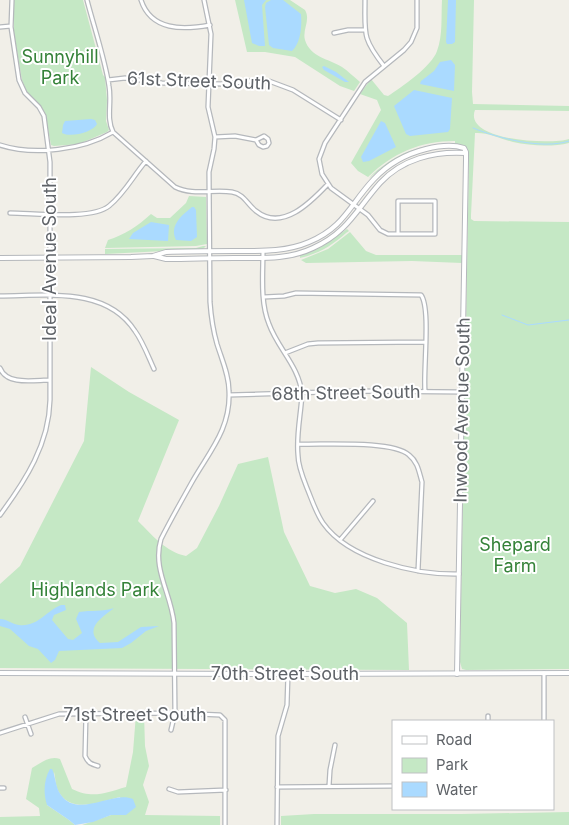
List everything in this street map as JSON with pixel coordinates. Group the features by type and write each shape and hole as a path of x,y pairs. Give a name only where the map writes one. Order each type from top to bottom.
{"street":[{"name":"Ideal Avenue South","path":"0,515 31,469 42,443 50,409 51,170 43,114 25,93 19,81 11,26 12,0"},
{"path":"87,0 108,80 111,97 109,121 113,132 175,187 188,191 236,193 245,198 258,212 277,218 292,214 302,208 328,184"},
{"path":"141,0 144,9 150,16 164,25 196,27 210,25"},
{"path":"171,730 175,713 172,610 159,568 158,549 161,538 224,428 229,395 225,364 217,344 211,319 209,168 215,137 209,111 210,25 204,0"},
{"path":"365,0 365,30 368,45 384,66"},
{"path":"398,234 398,201 435,201 435,234 398,234 388,234 380,230 368,215 328,184 320,170 320,154 326,141 364,83 412,41 416,29 417,0"},
{"path":"0,27 11,26"},
{"path":"334,33 348,30 365,30"},
{"name":"61st Street South","path":"108,80 125,78 162,84 235,84 258,80 271,81 291,89 341,120"},
{"path":"0,145 23,149 79,146 113,132"},
{"path":"215,137 237,136 256,140"},
{"name":"Inwood Avenue South","path":"354,205 373,180 400,159 430,148 448,146 463,147 466,153 457,674"},
{"path":"0,258 153,256 166,259 291,256 318,246 342,230 383,180 404,164 435,154 466,153"},
{"path":"10,213 90,214 103,210 128,187 137,171 146,161"},
{"path":"153,256 166,252 285,249 312,241 333,227 354,205"},
{"path":"263,251 265,312 269,326 300,380 302,394 298,444 299,462 319,517 324,525 340,540 366,556 418,570 440,574 459,574"},
{"path":"264,297 296,293 421,295 424,301 425,391"},
{"path":"0,296 76,296 91,299 114,310 135,330 154,369"},
{"path":"285,353 308,344 318,343 425,342"},
{"path":"0,368 2,373 10,379 50,380"},
{"name":"68th Street South","path":"229,395 358,391 462,392"},
{"path":"298,444 391,446 406,452 412,458 419,469 422,482 418,570"},
{"path":"340,540 373,500"},
{"name":"70th Street South","path":"0,673 569,673"},
{"path":"544,673 544,720"},
{"path":"277,825 278,736 287,705 288,674"},
{"name":"71st Street South","path":"0,733 59,714 175,713 220,715 224,720 226,736 226,790"},
{"path":"86,714 85,756 87,761 98,766"},
{"path":"25,717 31,734"},
{"path":"329,786 335,745"},
{"path":"277,786 392,786"},
{"path":"169,789 178,792 226,790 225,825"}],"green space":[{"name":"Sunnyhill Park","path":"14,0 83,0 105,77 106,121 109,130 107,132 79,144 51,145 45,113 27,92 22,80 14,34"},
{"path":"235,0 290,0 305,10 307,18 304,36 307,46 320,57 342,67 360,82 354,91 340,86 295,57 265,52 247,52"},
{"name":"Shepard Farm","path":"442,0 474,0 473,104 569,106 569,111 475,110 475,120 482,128 495,134 528,141 559,141 569,139 569,143 549,145 527,144 475,133 471,219 474,221 569,222 569,669 466,670 462,669 460,662 469,159 467,148 450,144 414,151 394,160 369,179 381,167 400,155 417,148 455,143 455,141 430,143 408,150 387,161 368,177 358,171 351,163 381,110 377,100 360,94 371,79 384,95 388,96 416,76 429,63 437,51 440,39"},
{"path":"189,196 206,197 207,244 196,246 105,248 108,240 131,230 151,214 157,218 170,218 186,203"},
{"path":"347,229 349,231 330,245 300,258 300,255 324,245"},
{"path":"350,232 366,251 376,255 463,255 462,263 412,261 306,263 301,260 328,249"},
{"path":"206,246 203,249 105,254 105,249 196,248"},
{"name":"Highlands Park","path":"91,367 129,392 179,420 138,521 154,537 172,551 186,556 197,548 238,464 268,457 284,532 310,586 335,593 356,589 377,598 407,623 409,670 0,668 0,584 20,566 84,441"},
{"path":"136,714 144,714 145,746 149,766 143,785 149,802 145,815 220,816 220,825 82,825 111,815 126,815 120,797 97,803 80,805 73,803 66,800 58,791 54,772 47,805 75,825 0,825 0,817 40,816 39,808 26,799 32,768 49,759 60,759 72,789 79,792 99,794 126,787 133,752"},
{"path":"569,812 569,825 281,825 281,816 314,814"}],"water":[{"path":"244,0 266,0 262,5 265,46 252,43"},
{"path":"271,0 283,0 301,14 299,39 292,51 273,48 269,45 265,7 266,3"},
{"path":"448,0 456,0 455,42 452,44 447,44 446,42"},
{"path":"451,60 455,65 454,91 420,84 421,81 434,71 440,62"},
{"path":"324,66 349,82 345,82 324,70 322,67"},
{"path":"414,90 452,98 450,129 448,132 410,136 406,134 394,106"},
{"path":"95,120 97,124 87,132 71,135 62,133 65,121"},
{"path":"381,121 385,123 396,147 369,161 363,162 361,157"},
{"path":"192,207 196,210 197,237 191,241 176,240 174,235 175,226 180,218"},
{"path":"151,222 169,225 168,241 129,239 133,233"},
{"path":"61,605 65,605 66,610 54,615 52,620 68,639 73,640 82,633 76,619 79,612 114,608 96,623 94,628 95,638 100,643 118,642 141,627 159,626 146,631 122,648 59,651 55,660 51,663 38,649 29,646 10,629 0,626 0,619 19,625 31,624"},
{"path":"50,769 52,769 59,792 68,802 86,804 125,797 133,799 136,807 126,815 111,815 93,822 75,825 47,805 45,786 46,777"}],"waterway":[{"path":"473,128 520,142 546,144 569,141"},
{"path":"502,315 528,325 569,320"}]}
